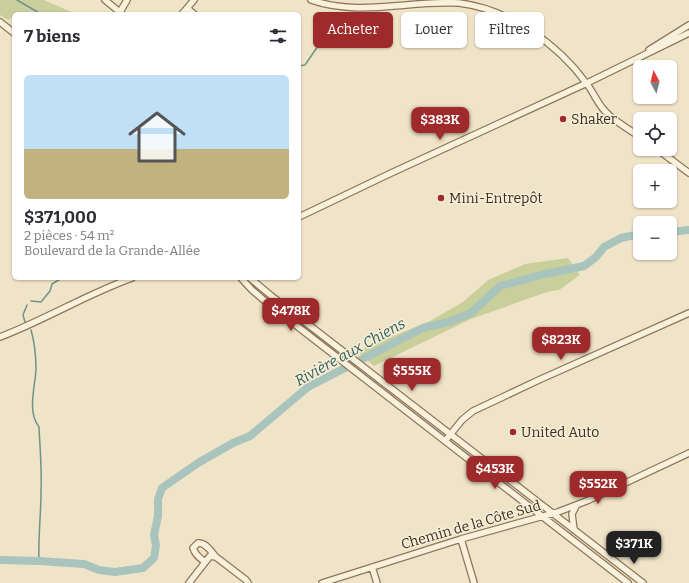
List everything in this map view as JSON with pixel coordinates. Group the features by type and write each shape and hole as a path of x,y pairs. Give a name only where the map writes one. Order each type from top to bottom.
{"street":[{"path":"121,12 127,0"},
{"path":"184,12 194,0"},
{"path":"311,0 341,7 358,8 459,3 487,9 506,16 540,38 569,63 587,83 604,110 633,132"},
{"path":"107,1 120,12"},
{"path":"187,8 192,12"},
{"path":"0,22 12,31"},
{"path":"634,60 689,25"},
{"path":"634,60 689,33"},
{"path":"301,217 389,174 633,60"},
{"path":"666,156 689,173"},
{"path":"0,337 127,280"},
{"path":"243,280 263,300 628,583"},
{"path":"253,280 643,583"},
{"path":"445,441 467,415 473,411 541,379 689,314"},
{"path":"352,368 357,362"},
{"name":"Chemin de la Côte Sud","path":"322,583 576,506 689,453"},
{"path":"574,530 572,514 576,506"},
{"path":"461,540 474,583"},
{"path":"205,562 194,551 193,548 198,543 205,545 216,557 248,583"},
{"path":"189,583 210,556 216,557"},
{"path":"372,567 377,583"}],"green space":[{"path":"0,0 44,0 71,12 12,12 12,17 8,20 0,15"},
{"path":"568,258 580,275 559,290 547,292 471,319 374,366 357,351 430,321 463,302 488,280 525,264"}],"waterway":[{"path":"17,0 38,12"},
{"path":"301,66 305,65 317,48"},
{"name":"Rivière aux Chiens","path":"677,231 689,230"},
{"name":"Rivière aux Chiens","path":"0,560 84,564 99,570 115,572 143,568 154,558 156,545 154,535 158,516 158,499 162,488 198,463 233,443 250,436 308,387 423,328 449,322 471,313 500,286 545,274 584,266 596,257 604,247 621,238 633,235"},
{"path":"31,301 41,302 50,291 52,284 59,280"},
{"path":"25,322 23,315 27,305"},
{"path":"31,330 36,365 33,414 39,427 41,467 39,561"}],"place":[{"name":"Shaker","path":"563,119"},
{"name":"Mini-Entrepôt","path":"441,198"},
{"name":"United Auto","path":"513,432"}]}
